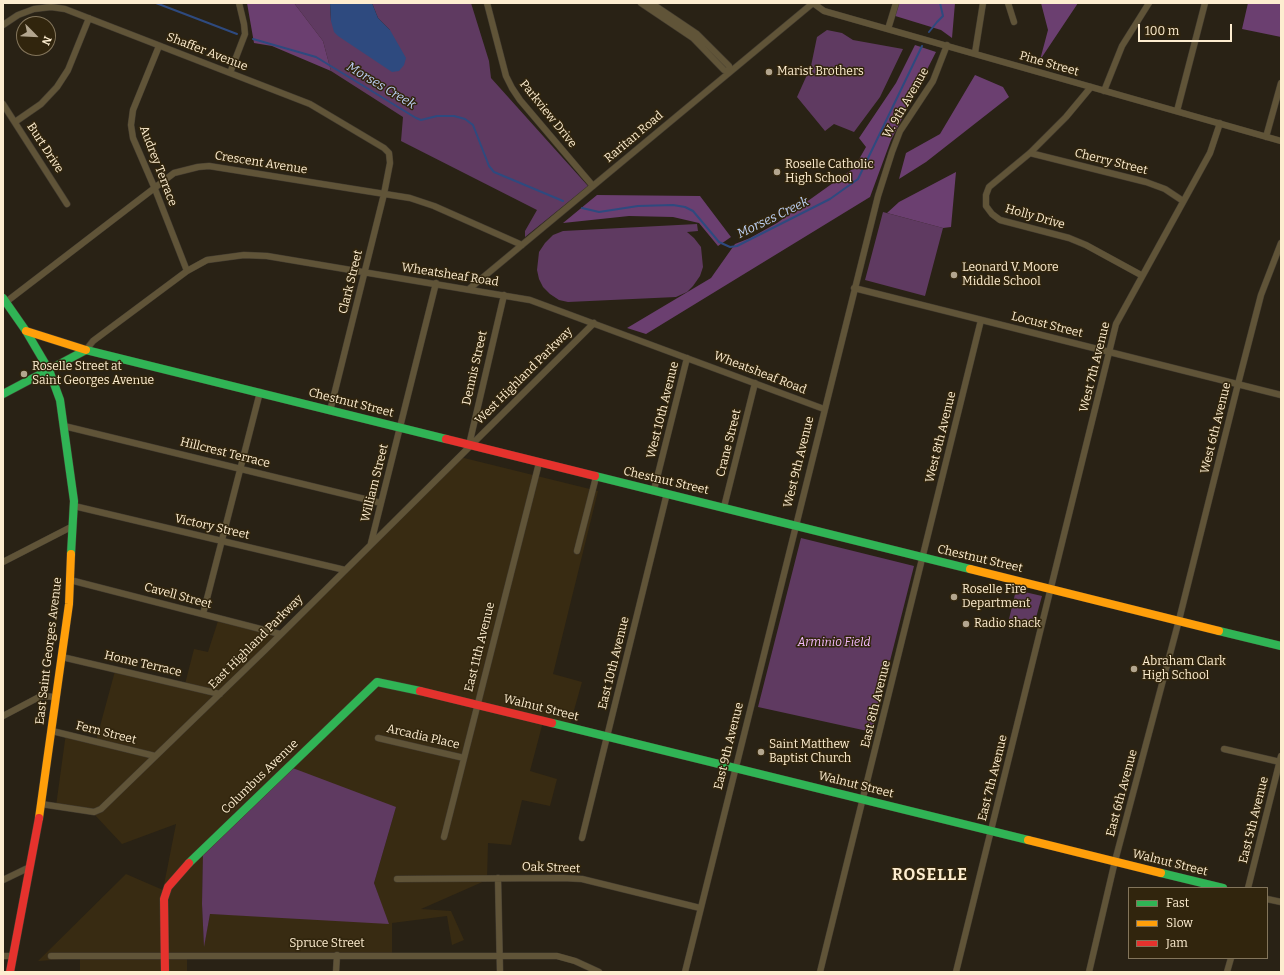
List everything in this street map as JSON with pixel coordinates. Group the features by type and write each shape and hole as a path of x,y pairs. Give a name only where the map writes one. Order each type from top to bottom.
{"street":[{"path":"230,73 245,34 239,3"},
{"name":"Parkview Drive","path":"487,3 506,76 512,88 520,100 593,186"},
{"path":"642,3 693,38 724,70 730,72 729,66 697,34 652,3"},
{"name":"Raritan Road","path":"469,289 813,3"},
{"name":"Pine Street","path":"813,3 824,11 1281,141"},
{"path":"888,29 896,3"},
{"path":"975,53 983,3"},
{"path":"1008,3 1014,22"},
{"path":"1104,90 1122,46 1149,3"},
{"path":"1177,111 1205,3"},
{"name":"Shaffer Avenue","path":"3,24 18,15 34,9 51,7 65,9 310,104 384,148 389,153 390,159"},
{"path":"15,122 41,104 57,87 68,70 89,18"},
{"name":"Audrey Terrace","path":"159,46 133,110 131,125 133,138 187,271"},
{"name":"W. 9th Avenue","path":"854,288 878,196 900,131 933,81 947,46"},
{"path":"1266,136 1281,83"},
{"name":"Holly Drive","path":"1091,87 1066,117 1030,153 989,187 985,200 989,211 996,218 1086,244 1142,275"},
{"name":"Burt Drive","path":"3,104 67,204"},
{"name":"West 7th Avenue","path":"1051,589 1117,320 1210,154 1220,123"},
{"name":"Cherry Street","path":"1030,153 1146,182 1165,189 1183,201"},
{"name":"Clark Street","path":"330,411 384,194 390,159"},
{"name":"Crescent Avenue","path":"4,300 155,189 174,173 210,166 410,198 434,206 522,245"},
{"name":"West 6th Avenue","path":"1179,620 1238,384 1262,295 1281,243"},
{"name":"Wheatsheaf Road","path":"86,350 93,341 187,271 207,260 244,255 267,256 530,300 594,322 824,409"},
{"name":"William Street","path":"371,545 436,284"},
{"name":"Locust Street","path":"854,288 1281,395"},
{"name":"West 9th Avenue","path":"796,525 854,288"},
{"name":"Dennis Street","path":"469,445 504,295"},
{"name":"East Saint Georges Avenue","path":"4,300 26,331 49,370 60,400 74,506 69,604 52,731 41,804 10,972"},
{"name":"West 8th Avenue","path":"923,558 981,320"},
{"name":"West Highland Parkway","path":"469,445 594,322"},
{"name":"Chestnut Street","path":"26,331 86,350 1281,646"},
{"path":"3,394 86,350"},
{"name":"West 10th Avenue","path":"654,490 687,358"},
{"name":"Crane Street","path":"724,507 755,383"},
{"path":"203,614 260,392"},
{"name":"Hillcrest Terrace","path":"64,426 381,503"},
{"name":"East Highland Parkway","path":"41,804 94,812 101,809 371,545 469,445"},
{"name":"East 11th Avenue","path":"444,837 539,463"},
{"path":"577,551 596,477"},
{"name":"East 10th Avenue","path":"582,838 667,493"},
{"name":"Victory Street","path":"74,506 345,570"},
{"name":"East 9th Avenue","path":"685,972 796,525"},
{"path":"3,562 73,526"},
{"name":"East 8th Avenue","path":"820,972 923,558"},
{"name":"Cavell Street","path":"70,580 280,634"},
{"name":"East 7th Avenue","path":"956,972 1051,589"},
{"name":"East 6th Avenue","path":"1089,972 1115,861 1179,620"},
{"name":"Home Terrace","path":"62,657 220,694"},
{"name":"Walnut Street","path":"368,689 377,682 388,683 1219,887"},
{"name":"Columbus Avenue","path":"165,956 164,899 165,892 171,884 192,860 368,689"},
{"path":"3,716 41,696 56,697"},
{"name":"Fern Street","path":"52,731 155,756"},
{"name":"Arcadia Place","path":"378,738 464,758"},
{"path":"1224,749 1280,759"},
{"name":"East 5th Avenue","path":"1248,887 1280,759"},
{"path":"3,880 30,867"},
{"path":"498,878 500,972"},
{"name":"Oak Street","path":"397,879 563,878 582,880 700,908"},
{"path":"1268,899 1281,902"},
{"path":"336,955 336,972"},
{"path":"3,956 13,956"},
{"name":"Spruce Street","path":"51,956 557,956 575,961 599,972"},
{"path":"165,956 165,972"},
{"path":"1227,972 1230,959"}],"shaded area":[{"path":"247,3 294,3 323,41 331,71 272,46 254,43"},
{"path":"895,3 955,3 952,38 941,30 892,15"},
{"path":"1041,3 1078,3 1040,60 1048,30"},
{"path":"1248,3 1281,3 1281,37 1242,29"},
{"path":"915,45 936,52 891,140 870,197 646,334 627,328 711,278 735,244 750,238 777,223 854,168 866,147 859,138 896,83"},
{"path":"975,75 1003,87 1009,97 926,162 899,179 906,153 940,134"},
{"path":"956,172 951,227 943,228 887,213 899,202"},
{"path":"597,195 700,196 731,237 718,246 699,223 673,217 629,216 563,223"},
{"path":"460,457 598,491 553,674 582,682 569,728 543,722 530,771 557,779 550,806 522,800 511,845 488,843 487,880 421,909 451,911 464,940 452,945 447,916 392,923 392,956 187,958 187,972 80,972 80,958 38,961 126,874 163,890 176,824 122,844 94,814 56,806 66,733 96,741 115,671 184,688 194,649 208,652 218,621 278,636","holes":["396,807 374,883 387,921 210,914 204,944 202,904 203,851"]}],"green space":[{"path":"294,3 330,3 331,21 390,30 378,18 372,3 471,3 489,61 491,78 588,186 525,237 525,231 537,210 401,141 403,117 331,71 323,41"},
{"path":"827,30 842,33 853,40 903,49 880,97 854,132 834,124 825,131 797,97 811,66 817,37"},
{"path":"883,212 943,228 925,296 865,280"},
{"path":"697,224 698,231 687,232 701,247 703,267 700,276 693,286 687,292 676,297 568,302 559,300 550,294 543,287 539,279 537,270 539,252 553,235 563,231"},
{"name":"Arminio Field","path":"801,538 914,566 872,732 758,707"},
{"path":"1016,590 1042,596 1034,625 1009,619"},
{"path":"290,767 396,807 374,883 389,924 210,914 204,947 202,904 203,851"}],"water":[{"path":"330,3 372,3 378,18 390,30 406,58 404,65 399,71 392,72 338,36 334,32 331,21"}],"waterway":[{"name":"Morses Creek","path":"156,3 237,34"},
{"name":"Morses Creek","path":"929,32 943,16 940,3"},
{"name":"Morses Creek","path":"253,39 316,57 421,120 437,116 454,116 465,119 473,125 489,166 494,172 563,201"},
{"name":"Morses Creek","path":"582,208 599,212 638,206 673,205 685,207 693,211 719,242 730,247 737,246 830,199 858,179 922,46"}],"traffic: fast":[{"path":"3,298 26,331 49,370 60,400 74,501 71,554"},
{"path":"3,394 86,350 446,439"},
{"path":"595,476 970,569"},
{"path":"1219,631 1281,646"},
{"path":"189,863 377,682 420,691"},
{"path":"552,723 1028,840"},
{"path":"1161,873 1219,887"}],"traffic: slow":[{"path":"26,331 86,350"},
{"path":"39,818 69,604 71,554"},
{"path":"970,569 1219,631"},
{"path":"1028,840 1161,873"}],"traffic: jam":[{"path":"446,439 595,476"},
{"path":"420,691 552,723"},
{"path":"10,972 39,818"},
{"path":"165,972 164,899 168,887 189,863"}],"place":[{"name":"Marist Brothers","path":"769,72"},
{"name":"Roselle Catholic High School","path":"777,172"},
{"name":"Leonard V. Moore Middle School","path":"954,275"},
{"name":"Roselle Street at Saint Georges Avenue","path":"24,374"},
{"name":"Roselle Fire Department","path":"954,597"},
{"name":"Radio shack","path":"966,624"},
{"name":"Abraham Clark High School","path":"1134,669"},
{"name":"Saint Matthew Baptist Church","path":"761,752"}],"district":[{"name":"ROSELLE","path":"930,876"}]}
